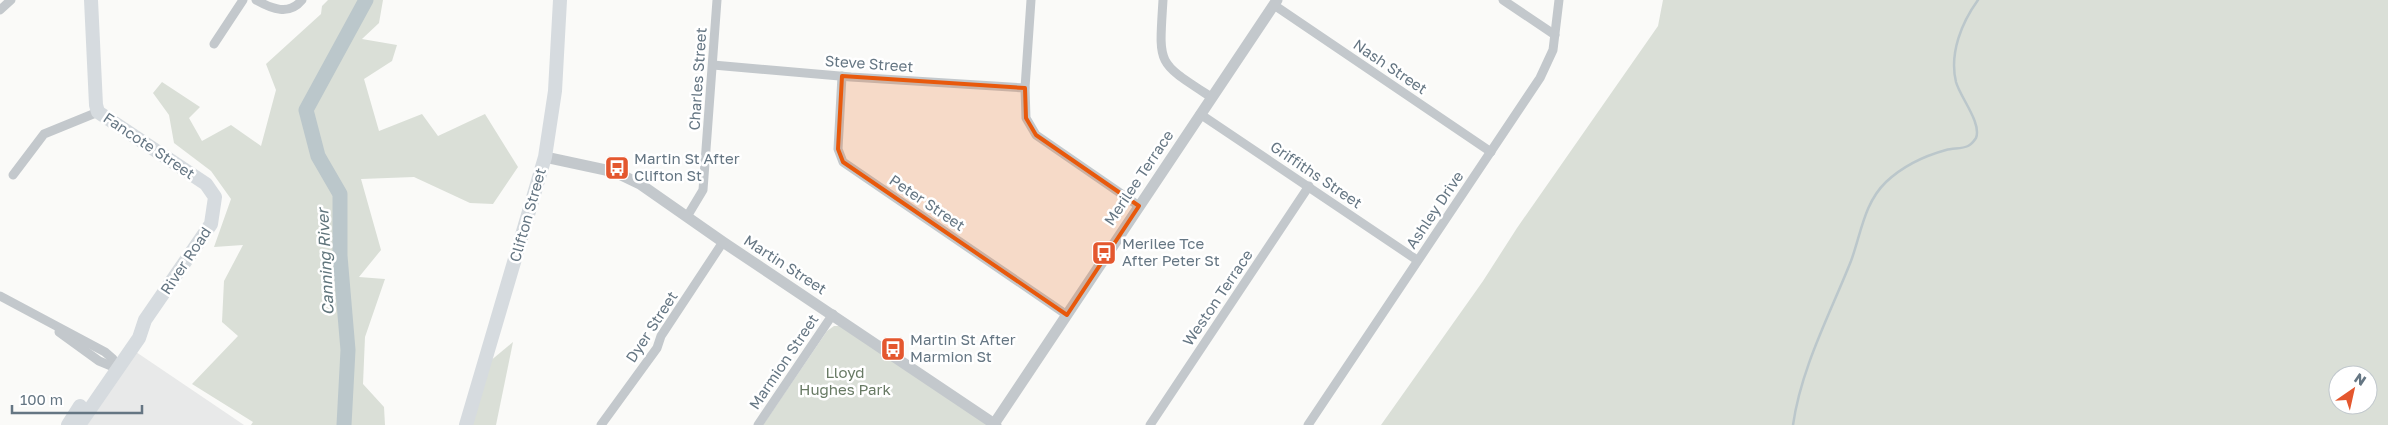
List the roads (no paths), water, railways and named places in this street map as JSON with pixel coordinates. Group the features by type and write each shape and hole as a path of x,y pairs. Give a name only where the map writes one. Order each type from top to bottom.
{"main road":[{"name":"Fancote Street","path":"91,0 96,105 98,112 206,184 215,197"},
{"name":"Clifton Street","path":"466,425 545,157 555,90 560,0"},
{"name":"River Road","path":"68,425 112,365 139,338 145,320 211,224 215,197"},
{"name":"River Road","path":"79,425 112,365"}],"street":[{"path":"0,10 10,0"},
{"path":"214,44 243,0"},
{"path":"256,0 281,11 297,7 302,0"},
{"name":"Charles Street","path":"688,215 703,190 717,0"},
{"path":"1031,0 1024,88 1026,118 1036,135 1139,206"},
{"path":"1163,0 1160,43 1162,57 1174,72 1211,97"},
{"path":"1503,0 1555,35"},
{"name":"Ashley Drive","path":"1308,425 1540,78 1554,50 1559,0"},
{"name":"Merilee Terrace","path":"995,424 1275,2"},
{"name":"Nash Street","path":"1275,2 1491,152"},
{"name":"Steve Street","path":"713,65 1024,88"},
{"name":"Peter Street","path":"842,76 838,149 843,162 1067,315"},
{"path":"13,175 44,134 98,112"},
{"name":"Griffiths Street","path":"1200,114 1417,260"},
{"name":"Martin Street","path":"545,157 615,172 640,184 688,215 723,242 995,424"},
{"name":"Weston Terrace","path":"1150,425 1309,186"},
{"name":"Dyer Street","path":"601,425 657,348 661,336 723,242"},
{"path":"0,296 51,325 68,339 112,365"},
{"name":"Marmion Street","path":"758,425 832,314"}],"waterway":[{"name":"Canning River","path":"344,425 348,350 340,256 340,194 318,156 306,110 366,0"},
{"path":"1793,425 1802,383 1809,362 1851,261 1864,219 1873,199 1886,182 1907,166 1938,152 1968,146 1976,138 1976,125 1956,82 1954,60 1958,38 1978,0"}],"place":[{"name":"Martin St After Clifton St","path":"617,168"},
{"name":"Merilee Tce After Peter St","path":"1104,253"},
{"name":"Martin St After Marmion St","path":"893,349"}],"park label":[{"name":"Lloyd Hughes Park","path":"845,382"}]}
